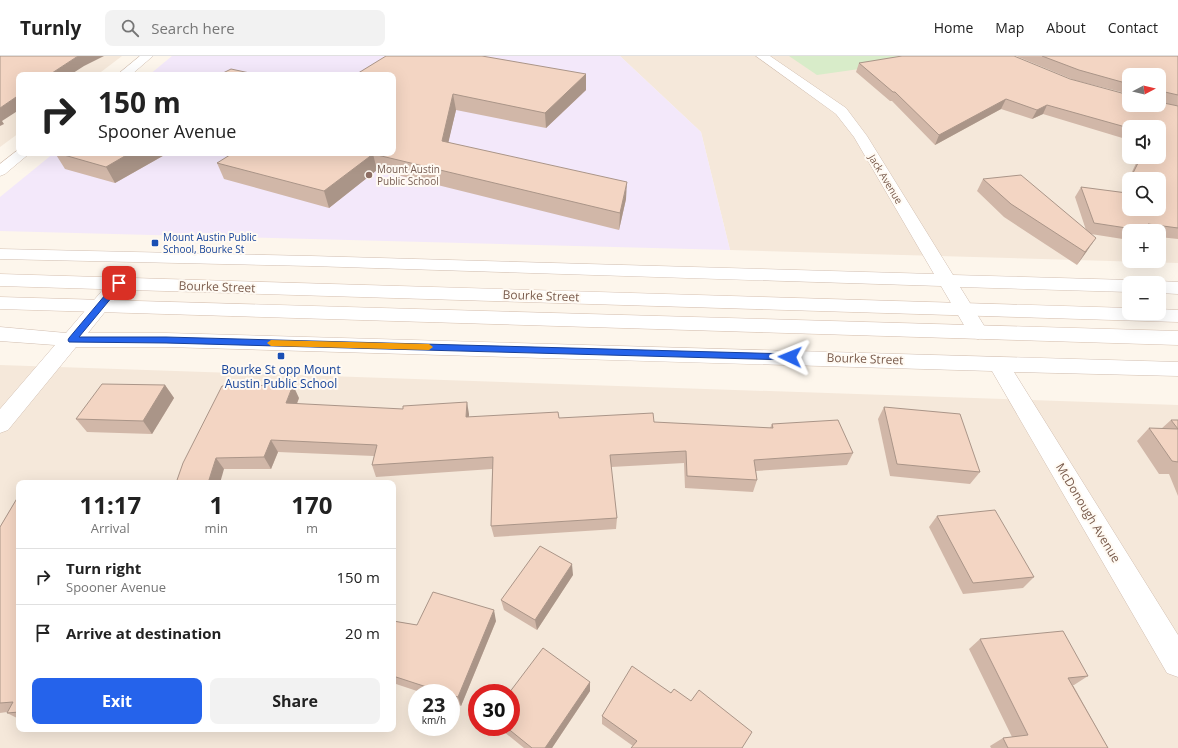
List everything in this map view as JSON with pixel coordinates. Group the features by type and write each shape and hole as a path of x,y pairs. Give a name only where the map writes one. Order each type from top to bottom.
{"street":[{"path":"127,72 147,56"},
{"name":"Jack Avenue","path":"762,56 841,111 860,136 978,332"},
{"path":"0,171 19,156"},
{"path":"0,254 1122,286"},
{"name":"Bourke Street","path":"0,280 1178,316"},
{"path":"0,424 119,283"},
{"path":"1166,287 1178,288"},
{"name":"Bourke Street","path":"0,303 243,309 1178,338"},
{"name":"Bourke Street","path":"0,334 72,340 166,340 1178,369"},
{"name":"McDonough Avenue","path":"998,363 1178,662"}],"shaded area":[{"path":"14,56 122,56 101,72 16,72 16,135 0,147 0,65"},
{"name":"Mount Austin Public School","path":"172,56 620,56 701,132 730,250 0,231 0,197 50,156 396,156 396,72 153,72"},
{"path":"620,56 1178,56 1178,263 1166,263 1166,224 1122,224 1122,261 730,250 701,132"},
{"path":"0,365 1178,405 1178,748 0,748"}],"green space":[{"path":"789,56 951,56 817,75"}],"building":[{"path":"0,56 78,56 54,72 16,72 16,97 0,108"},
{"path":"386,56 482,56 586,74 545,113 453,94 442,141 627,182 620,213 381,156 396,156 396,72 360,72"},
{"path":"902,56 1014,56 1070,79 1122,93 1122,112 1166,112 1166,103 1178,106 1178,228 1166,226 1166,224 1122,224 1122,227 1094,223 1081,187 1122,192 1122,216 1166,216 1166,172 1134,172 1138,164 1166,164 1166,120 1122,120 1122,126 1047,105 1037,110 1006,99 939,135 895,92 893,92 859,63"},
{"path":"1042,56 1178,56 1178,95 1166,92 1166,68 1122,68 1122,82 1079,70"},
{"path":"231,69 245,72 225,72"},
{"path":"68,156 125,156 106,167"},
{"path":"228,156 370,156 324,191 217,163"},
{"path":"1021,175 1096,238 1085,252 1011,204 983,179"},
{"path":"102,384 165,385 143,421 76,419"},
{"path":"293,385 286,403 403,409 403,406 467,402 466,417 558,412 559,418 653,413 654,422 773,428 772,424 838,420 853,453 754,460 757,480 687,476 686,451 610,455 617,518 491,526 493,457 372,465 377,445 271,440 264,457 216,458 209,480 177,480 183,463 222,386"},
{"path":"884,407 960,414 980,472 897,464"},
{"path":"1171,420 1178,420 1178,429"},
{"path":"1149,428 1178,429 1178,462 1172,461"},
{"path":"16,500 16,712 7,713 13,702 0,703 0,527"},
{"path":"995,510 1034,577 973,583 937,516"},
{"path":"540,546 572,564 535,620 501,600"},
{"path":"433,592 494,610 460,692 460,684 417,684 396,677 396,622 417,625"},
{"path":"1063,631 1088,676 1068,678 1108,748 1008,748 1003,738 1028,735 980,639"},
{"path":"543,648 590,682 545,748 532,748 517,736 520,736 520,684 516,684"},
{"path":"632,666 671,693 674,689 691,701 699,690 752,732 742,748 631,748 637,741 602,716"}],"slow traffic":[{"path":"271,343 429,347"}],"place":[{"name":"Mount Austin Public School","path":"369,175"},
{"name":"Mount Austin Public School, Bourke St","path":"155,243"},
{"name":"Bourke St opp Mount Austin Public School","path":"281,356"}],"route":[{"path":"119,283 72,340 166,340 790,357"}]}
